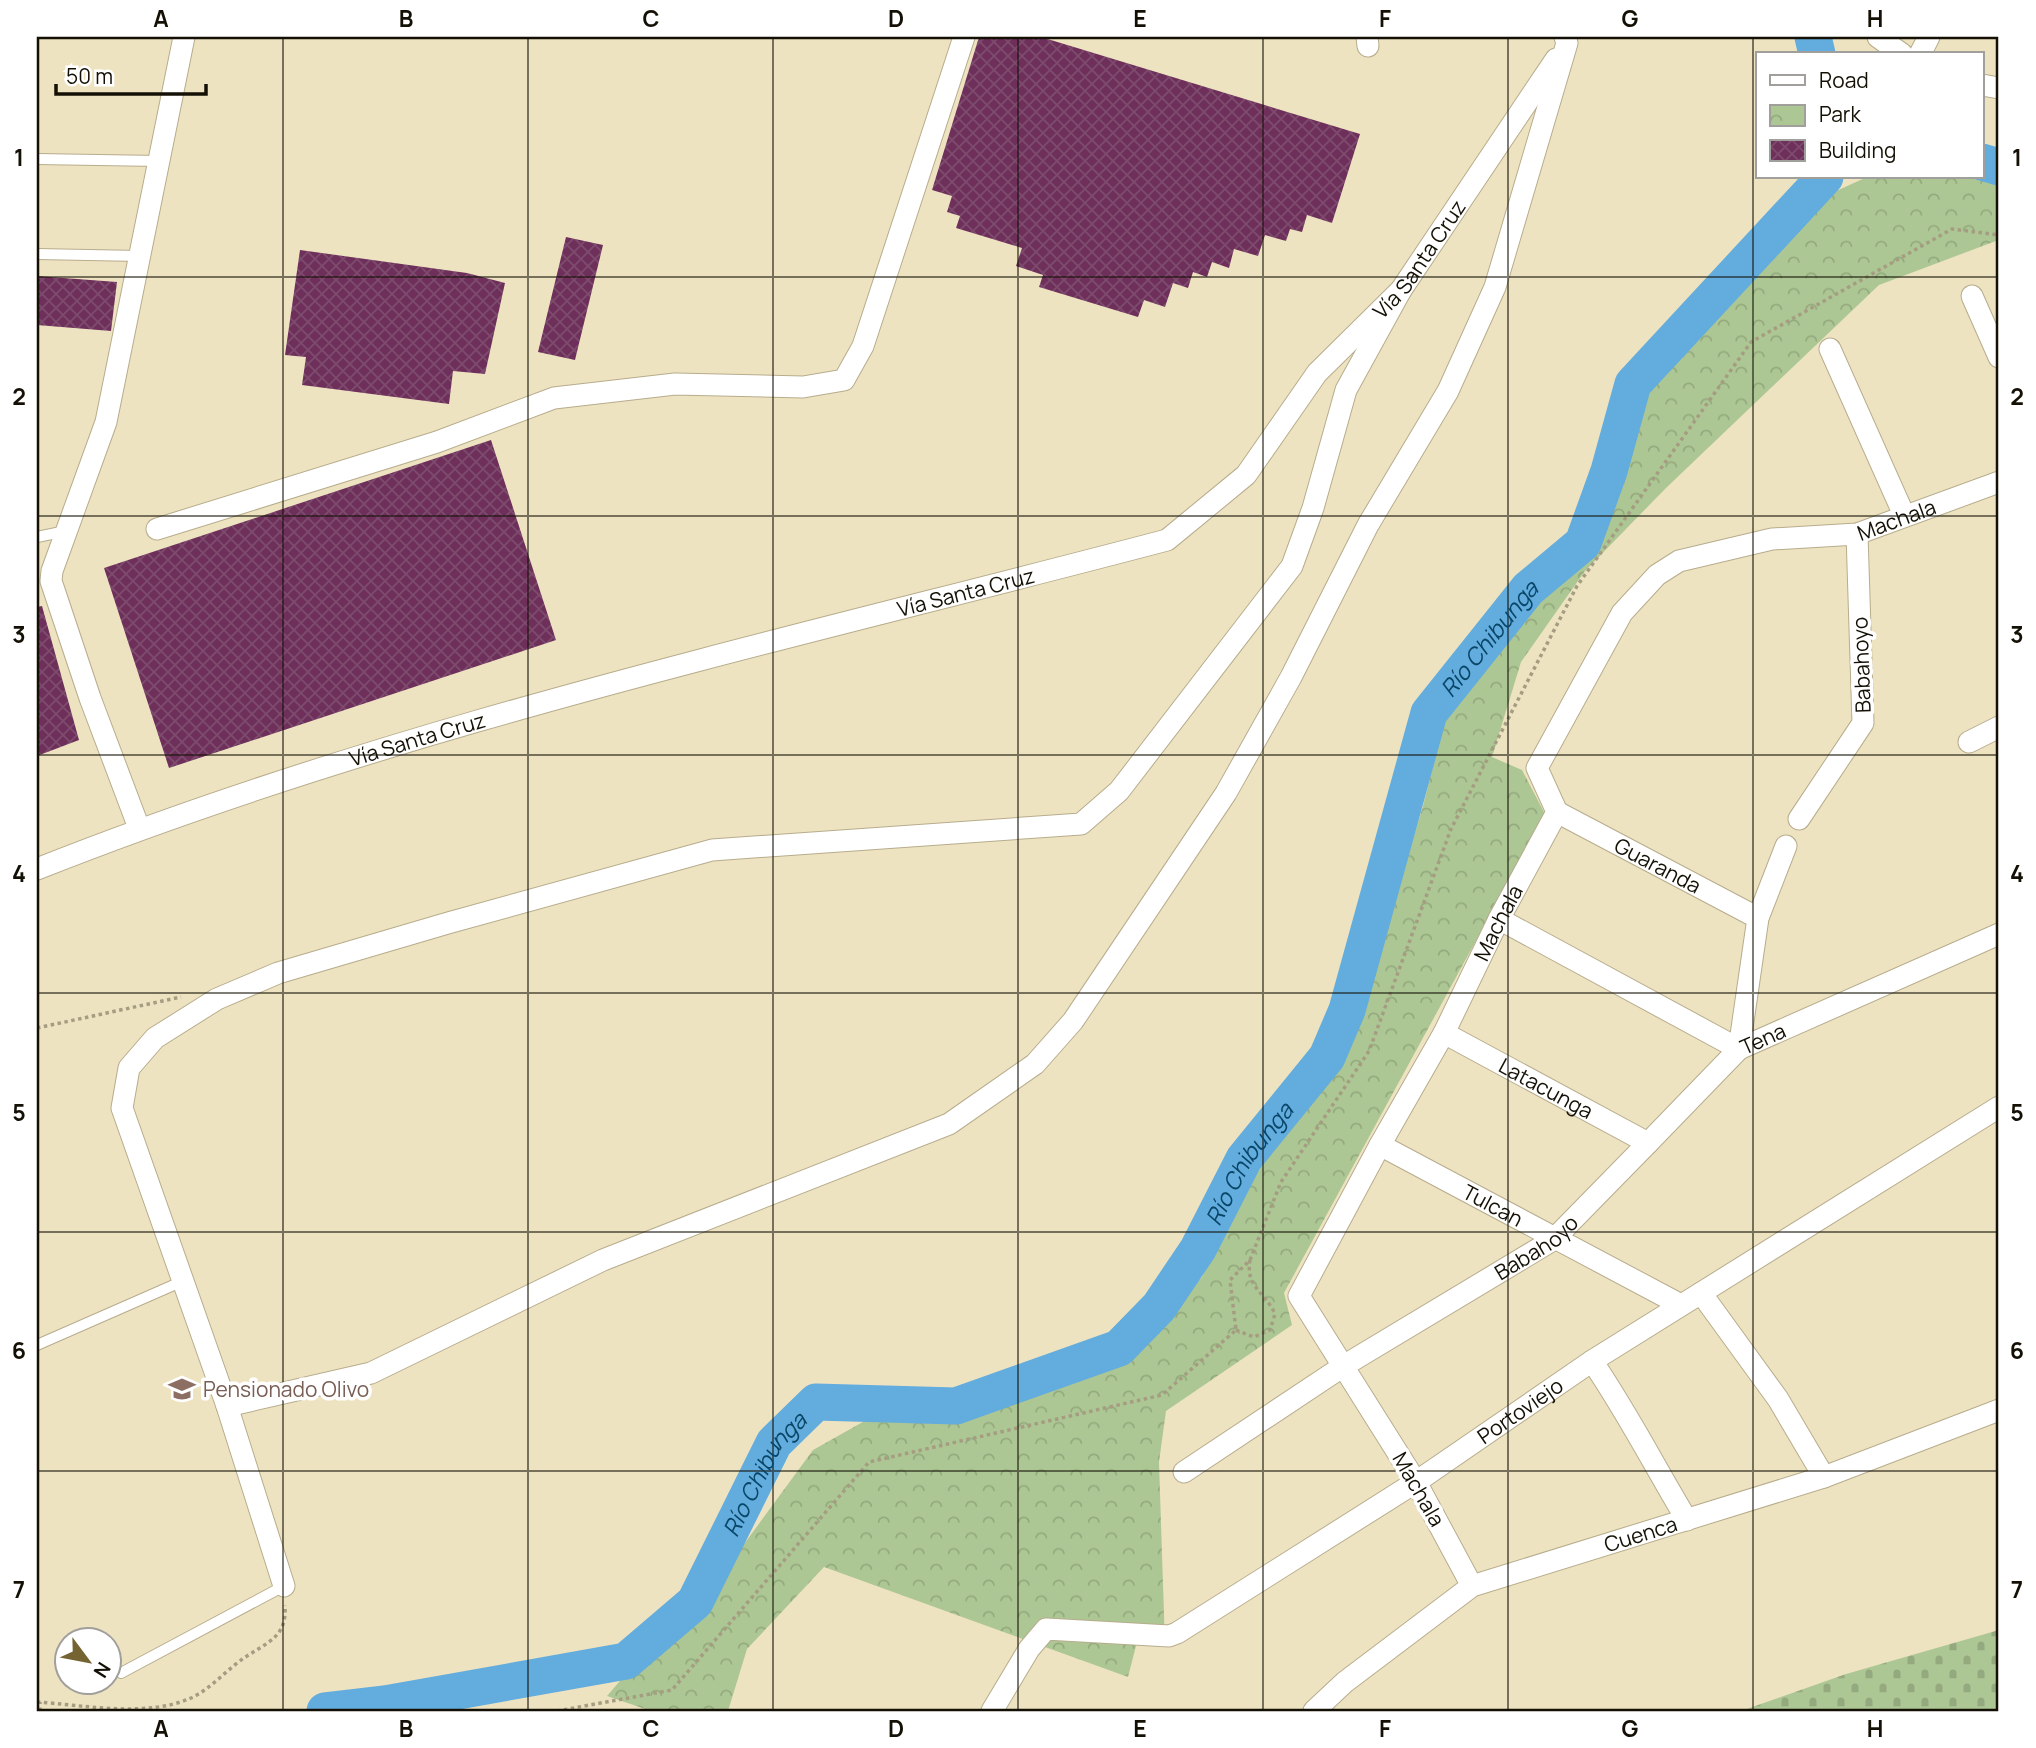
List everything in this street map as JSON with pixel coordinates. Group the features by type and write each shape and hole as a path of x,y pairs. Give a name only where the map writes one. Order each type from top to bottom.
{"street":[{"path":"139,828 90,698 51,581 52,571 106,422 184,37"},
{"path":"157,529 437,443 554,398 675,384 803,387 844,380 863,346 964,37"},
{"path":"1878,37 1899,52"},
{"path":"227,1406 371,1373 603,1260 948,1124 1035,1064 1073,1021 1226,793 1291,677 1368,526 1448,391 1495,287 1569,39"},
{"name":"Vía Santa Cruz","path":"37,869 139,828 263,785 550,699 1167,540 1246,475 1317,373 1401,290 1569,39"},
{"path":"284,1586 227,1406 122,1108 129,1068 137,1058 155,1038 217,999 278,973 712,850 1081,824 1103,807 1254,618 1292,566 1313,508 1346,390 1401,290"},
{"path":"1972,296 1999,357"},
{"path":"1830,349 1904,515"},
{"name":"Machala","path":"1472,1586 1416,1482 1345,1365 1299,1296 1380,1145 1444,1034 1499,919 1557,812 1537,768 1622,613 1657,575 1679,561 1772,539 1857,534 1999,482"},
{"name":"Babahoyo","path":"1799,819 1863,723 1857,534"},
{"path":"1969,742 1999,727"},
{"name":"Guaranda","path":"1557,812 1758,918"},
{"path":"1739,1049 1758,918 1786,846"},
{"name":"Tena","path":"1499,919 1739,1049 1999,934"},
{"name":"Latacunga","path":"1444,1034 1648,1143"},
{"name":"Babahoyo","path":"1184,1472 1345,1365 1553,1240 1739,1049"},
{"name":"Portoviejo","path":"992,1711 1029,1649 1046,1629 1168,1636 1177,1633 1416,1482 1592,1361 1999,1107"},
{"name":"Tulcan","path":"1380,1145 1553,1240 1681,1305"},
{"path":"1701,1293 1778,1399 1824,1478"},
{"path":"1592,1361 1629,1416 1651,1461 1687,1520"},
{"name":"Cuenca","path":"1314,1711 1345,1682 1472,1586 1824,1478 1999,1410"}],"lane":[{"path":"37,159 159,161"},
{"path":"37,254 139,256"},
{"path":"37,537 66,531"},
{"path":"37,1345 183,1281"},
{"path":"122,1672 284,1586"}],"path":[{"path":"1236,1330 1254,1337 1269,1329 1275,1314 1269,1300 1252,1287 1248,1271 1281,1182 1369,1051 1451,828 1577,586 1751,342 1952,229 1999,236"},
{"path":"37,1028 185,996"},
{"path":"1236,1330 1230,1280 1251,1260"},
{"path":"557,1711 672,1690 869,1462 1162,1395 1236,1330"},
{"path":"40,1711 38,1702 158,1707 192,1698 233,1665 276,1637 286,1624 284,1586"}],"green space":[{"path":"1983,170 1999,175 1999,245 1996,241 1879,285 1666,488 1585,571 1521,662 1492,757 1522,770 1545,814 1284,1293 1292,1325 1166,1411 1159,1462 1165,1645 1137,1642 1128,1677 824,1567 747,1649 728,1711 651,1711 607,1696 637,1661 681,1630 813,1450 877,1414 987,1405 1074,1383 1138,1347 1202,1277 1245,1190 1320,1084 1363,1003 1423,806 1450,699 1608,506 1632,454 1652,381 1742,283 1834,192 1865,178 1983,178"},
{"path":"1999,1630 1999,1711 1741,1711 1846,1674"}],"building":[{"path":"979,37 1041,37 1360,134 1332,223 1307,215 1302,232 1290,229 1286,241 1265,235 1258,256 1234,249 1229,268 1212,262 1207,277 1193,272 1188,288 1173,283 1165,307 1144,300 1138,317 1039,287 1043,275 1016,266 1022,248 956,228 960,216 947,212 952,196 932,190"},
{"path":"566,237 603,245 575,360 538,352"},
{"path":"300,250 467,273 505,283 485,374 453,371 449,404 302,385 306,357 285,355"},
{"path":"37,276 117,282 111,331 37,325"},
{"path":"491,440 556,640 169,768 104,568"},
{"path":"42,606 79,740 37,756 37,607"}],"waterway":[{"path":"1813,37 1817,52"},
{"name":"Río Chibunga","path":"1983,162 1999,167"},
{"name":"Río Chibunga","path":"325,1711 385,1704 626,1661 695,1602 774,1443 816,1402 956,1406 1119,1348 1159,1307 1198,1249 1244,1159 1327,1057 1347,1010 1429,713 1528,589 1583,543 1609,471 1633,384 1824,178"}],"place":[{"name":"Pensionado Olivo","path":"182,1389"}]}
